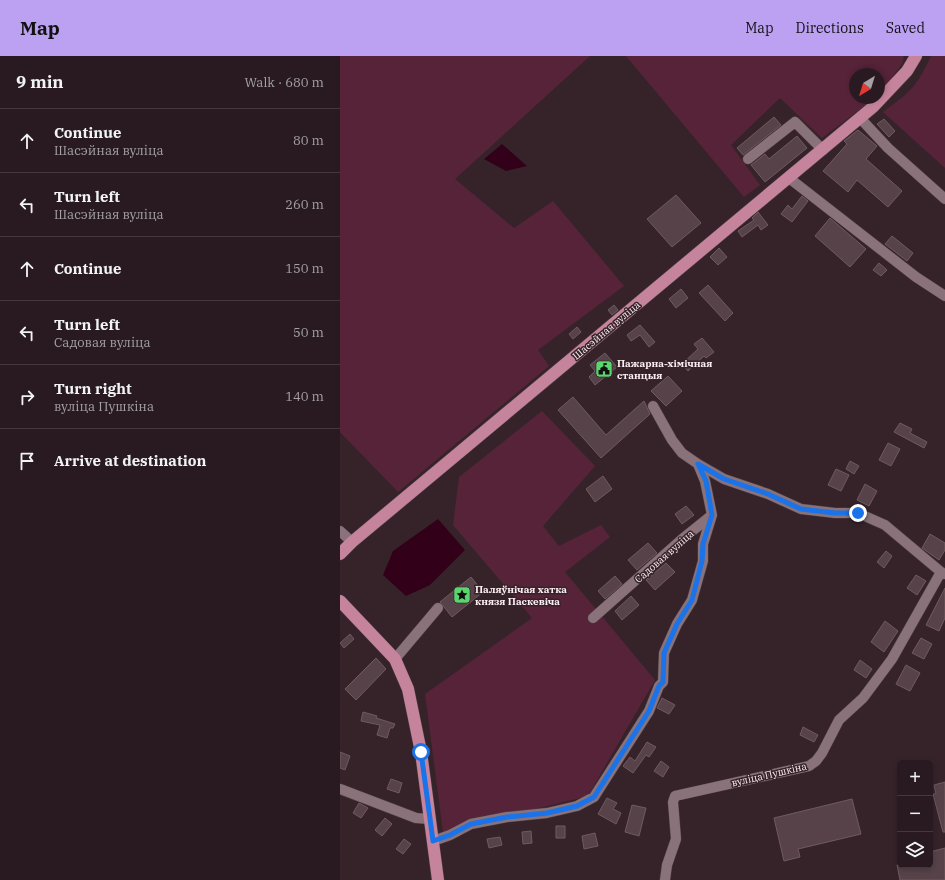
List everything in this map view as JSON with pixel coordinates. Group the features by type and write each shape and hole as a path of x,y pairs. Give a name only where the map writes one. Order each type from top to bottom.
{"main road":[{"name":"Шасэйная вуліца","path":"340,554 352,542 873,107 907,72 916,56"},
{"path":"340,601 394,659 409,696 421,752 438,880"}],"street":[{"path":"860,118 888,148 945,199"},
{"path":"748,159 794,122 823,150"},
{"path":"789,178 916,277 945,296"},
{"name":"вуліца Пушкіна","path":"653,406 672,440 682,453 724,479 768,494 801,509 835,513 858,513 885,525 943,573 892,659 863,698 839,720 816,761 809,766 676,796 673,802 676,838 667,865 666,880"},
{"path":"433,841 450,835 471,824 507,817 555,811 577,806 594,797 649,711 659,686 663,682 664,653 677,624 692,600 702,561 703,544 712,515 706,481 698,464"},
{"name":"Садовая вуліца","path":"593,618 681,540 712,515"},
{"path":"340,531 352,542"},
{"path":"394,659 438,608"},
{"path":"340,789 416,818 429,819"}],"shaded area":[{"path":"340,56 590,56 455,179 514,228 553,201 624,286 538,350 549,366 398,492 340,432"},
{"path":"626,56 904,56 902,64 885,86 885,68 849,68 849,104 867,104 822,138 780,98 731,145 760,185 744,197"},
{"path":"931,56 945,56 945,168 883,112 912,88 917,82"},
{"path":"502,144 527,166 506,171 484,159"},
{"path":"542,411 595,466 543,526 559,546 601,525 610,537 565,572 655,680 588,796 443,832 425,694 532,618 453,525 459,477"},
{"path":"438,519 465,550 430,585 406,596 383,575 393,551"}],"building":[{"path":"774,117 781,125 743,155 737,148"},
{"path":"884,119 895,131 889,137 877,124"},
{"path":"858,130 877,146 866,159 902,191 888,207 857,180 848,192 823,171 847,144 844,141"},
{"path":"797,136 807,148 765,182 751,165 765,154 769,159"},
{"path":"676,195 701,223 672,247 647,219"},
{"path":"802,196 808,201 792,222 781,214 788,205 792,209"},
{"path":"758,212 768,225 761,230 758,225 742,237 738,231 754,220 752,218"},
{"path":"830,218 866,249 850,267 815,236"},
{"path":"892,236 913,253 907,261 885,244"},
{"path":"719,248 727,257 718,265 710,257"},
{"path":"879,263 887,270 881,276 873,270"},
{"path":"708,285 733,313 725,321 699,293"},
{"path":"681,289 688,298 676,308 669,299"},
{"path":"614,305 618,310 612,315 608,310"},
{"path":"640,325 655,342 649,347 640,335 631,341 627,335"},
{"path":"577,327 581,332 573,339 569,334"},
{"path":"702,338 714,352 706,358 704,356 688,371 682,364 698,349 694,344"},
{"name":"Пажарна-хімічная станцыя","path":"605,353 617,367 595,385 589,377 595,371 590,365"},
{"path":"668,376 682,391 666,406 651,391"},
{"path":"573,397 606,435 644,401 650,414 601,458 558,410"},
{"path":"900,423 912,429 910,433 927,442 924,448 894,432"},
{"path":"888,443 900,449 891,466 879,460"},
{"path":"850,461 859,466 854,474 846,469"},
{"path":"836,469 849,475 841,491 828,485"},
{"path":"603,476 612,489 595,502 586,489"},
{"path":"865,484 877,491 869,506 857,500"},
{"path":"686,506 694,515 682,524 675,514"},
{"path":"930,534 945,543 945,550 939,560 922,548"},
{"path":"648,543 657,553 637,570 628,560"},
{"path":"886,551 892,556 884,568 877,562"},
{"path":"666,563 675,572 655,590 646,580"},
{"path":"916,575 926,581 917,595 907,588"},
{"path":"615,576 622,584 605,599 598,591"},
{"path":"471,577 483,592 452,617 440,602"},
{"path":"945,588 945,618 939,631 926,625"},
{"path":"631,596 639,605 622,620 615,611"},
{"path":"885,621 898,631 884,652 871,642"},
{"path":"350,634 354,639 344,648 340,643"},
{"path":"921,638 932,644 924,659 912,653"},
{"path":"376,658 386,669 356,700 345,689"},
{"path":"860,660 872,669 866,678 854,670"},
{"path":"906,665 920,673 910,691 896,684"},
{"path":"662,698 675,705 669,714 657,708"},
{"path":"363,712 395,724 393,728 390,728 387,738 377,735 380,725 361,721"},
{"path":"803,727 818,735 814,742 800,735"},
{"path":"647,742 656,747 649,757 646,755 633,773 623,766 630,757 635,761"},
{"path":"340,752 350,756 345,770 340,768"},
{"path":"661,761 669,767 663,777 654,771"},
{"path":"391,779 402,783 399,793 387,789"},
{"path":"945,782 945,832 943,832 933,794 936,794 934,785"},
{"path":"607,798 617,803 613,809 621,813 616,824 598,814"},
{"path":"852,799 861,834 798,849 800,857 784,861 774,818"},
{"path":"359,803 368,808 361,818 353,813"},
{"path":"632,805 646,808 639,836 625,832"},
{"path":"385,818 392,824 382,836 375,830"},
{"path":"556,826 565,826 565,838 556,838"},
{"path":"531,831 532,843 523,844 522,832"},
{"path":"595,833 598,846 584,849 582,836"},
{"path":"500,837 502,845 489,848 487,839"},
{"path":"404,839 411,844 403,854 396,849"},
{"path":"945,848 945,880 900,880 898,868 933,868 933,851"}],"place":[{"name":"Пажарна-хімічная станцыя","path":"604,369"},
{"name":"Паляўнічая хатка князя Паскевіча","path":"462,595"}],"route":[{"path":"421,752 433,841 450,835 471,824 507,817 547,813 577,806 594,797 649,711 659,686 663,682 664,653 677,624 692,600 702,561 703,544 712,515 706,481 698,464 711,470 724,479 768,494 801,509 835,513 858,513"}]}
